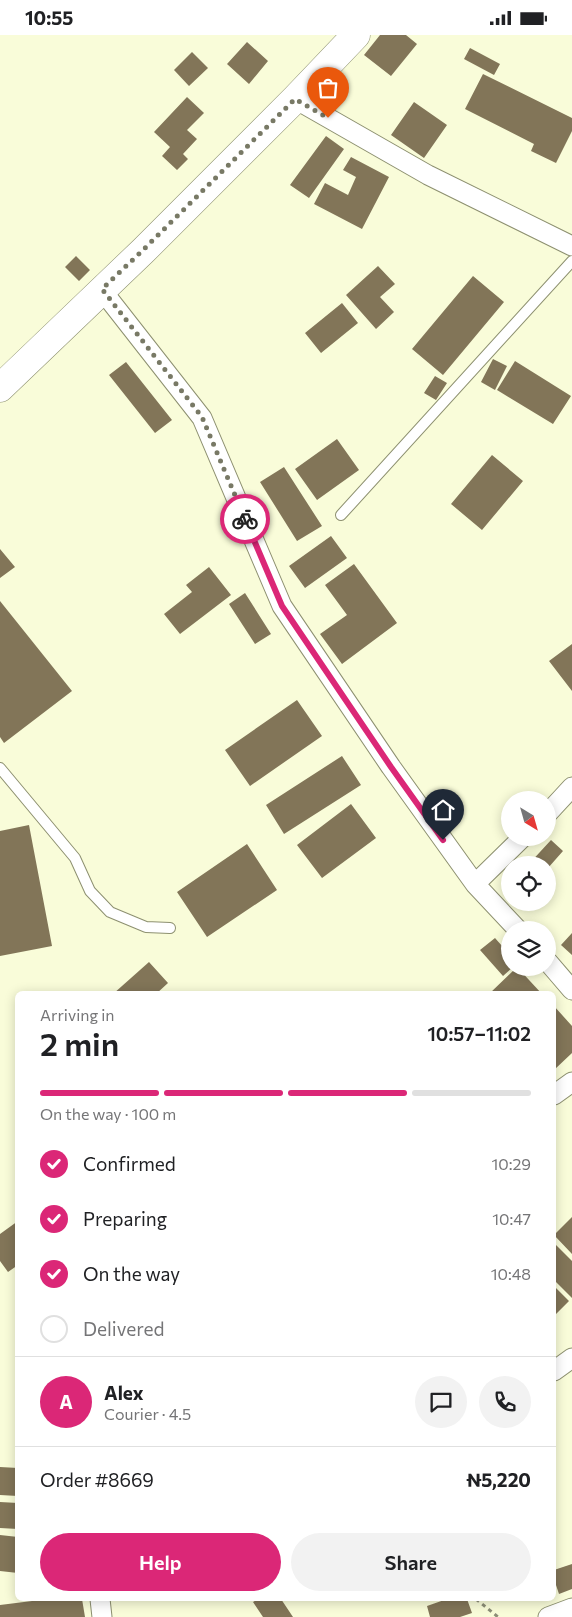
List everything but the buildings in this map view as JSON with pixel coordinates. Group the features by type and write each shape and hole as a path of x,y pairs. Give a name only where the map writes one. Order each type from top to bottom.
{"street":[{"path":"0,388 150,244 356,35"},
{"path":"295,99 428,175 572,245"},
{"path":"102,289 202,417 282,606 391,767 475,884 510,921"},
{"path":"556,804 572,787"},
{"path":"475,884 514,846"},
{"path":"556,971 572,990"},
{"path":"556,1094 572,1082"},
{"path":"556,1370 572,1359"},
{"path":"100,1601 102,1617"},
{"path":"548,1617 572,1608"}],"lane":[{"path":"341,515 572,261"},
{"path":"0,767 75,858 90,891 110,912 146,927 170,928"}],"path":[{"path":"478,1601 498,1617"}],"way so far":[{"path":"245,519 202,417 102,289 295,99 328,118"}],"route":[{"path":"245,519 282,606 443,840"}]}
